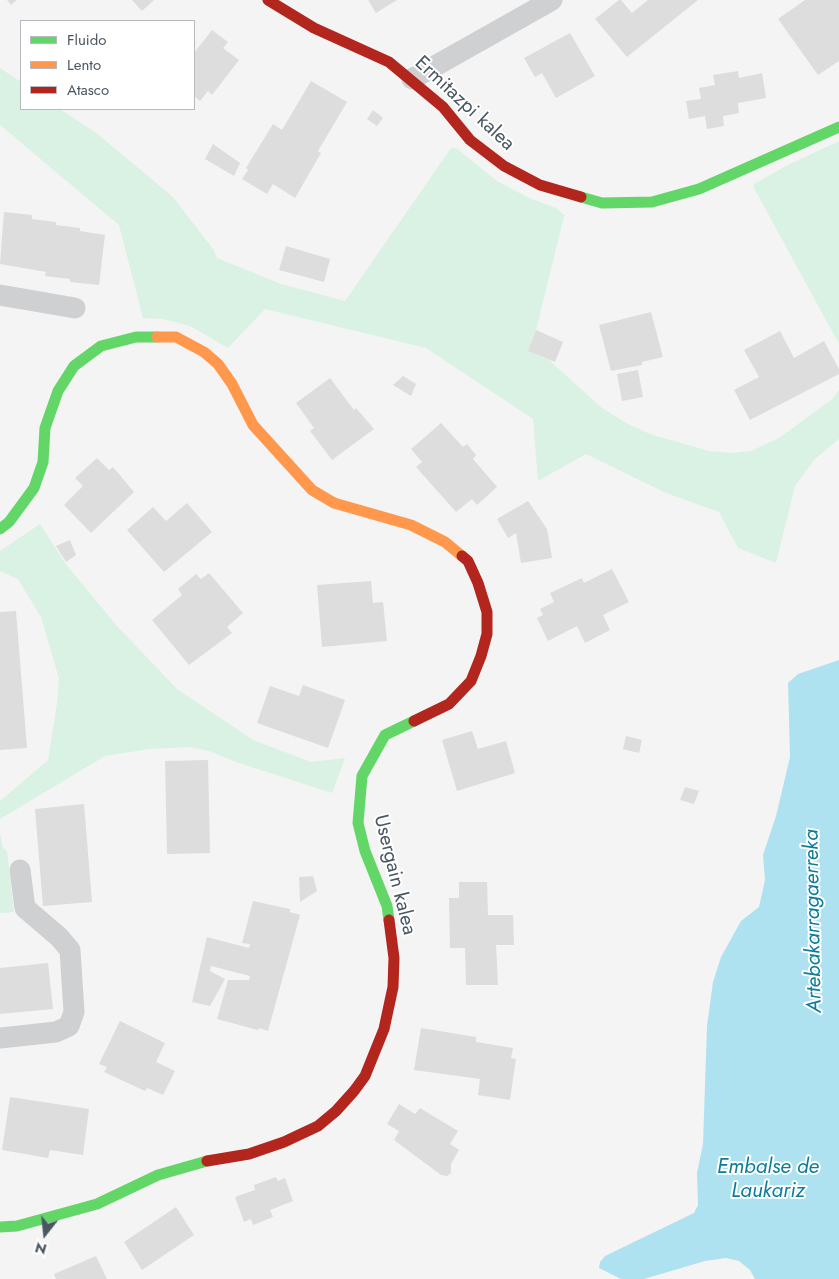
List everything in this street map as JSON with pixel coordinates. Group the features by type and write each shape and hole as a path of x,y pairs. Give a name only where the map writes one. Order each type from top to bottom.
{"street":[{"name":"Ermitazpi kalea","path":"268,0 314,28 389,62 412,79 443,107 470,140 504,166 540,185 602,203 652,202 700,189 839,127"},
{"path":"412,79 552,0"},
{"path":"0,295 75,308"},
{"name":"Usergain kalea","path":"0,529 9,522 34,488 43,462 45,428 58,391 74,366 101,346 136,337 176,337 204,352 218,364 232,384 257,430 312,490 334,504 411,525 445,542 468,561 478,583 487,612 487,634 482,656 471,681 448,704 386,735 362,776 358,823 365,851 387,906 394,958 393,987 384,1029 365,1076 354,1091 336,1112 318,1126 284,1142 249,1154 204,1161 158,1175 97,1204 17,1226 0,1227"},
{"path":"0,1038 56,1032 69,1026 74,1012 70,950 59,937 25,908 20,870"}],"green space":[{"path":"0,68 20,81 20,110 62,110 95,132 173,197 213,249 217,258 281,284 345,301 451,148 456,148 497,181 529,198 556,208 565,216 536,330 528,351 549,360 602,408 626,423 650,434 709,451 732,453 751,451 779,438 831,400 839,390 839,439 814,460 795,486 776,563 738,548 719,512 666,493 586,454 538,481 533,419 426,348 265,309 228,348 190,326 163,319 143,318 119,225 0,125"},
{"path":"839,141 839,344 754,188 754,184 788,165"},
{"path":"40,524 65,563 117,626 177,689 253,740 311,762 345,758 332,793 236,762 209,751 189,747 149,749 105,756 0,819 0,801 48,760 57,703 59,678 41,617 18,579 0,571 0,551"},
{"path":"0,833 3,848 7,851 14,912 0,913"}],"water":[{"name":"Embalse de Laukariz","path":"839,660 839,1279 755,1279 750,1270 739,1261 726,1258 705,1261 644,1279 621,1279 599,1268 600,1262 605,1256 694,1213 698,1205 697,1173 703,1144 707,1026 713,982 721,957 741,921 759,907 765,880 763,855 776,816 790,757 788,683 798,674"}],"building":[{"path":"7,0 17,0 11,5"},
{"path":"132,0 154,0 142,11"},
{"path":"368,0 397,0 376,13"},
{"path":"619,0 632,13 648,0 698,0 627,57 595,19"},
{"path":"805,0 839,0 839,61 818,75 778,19"},
{"path":"212,30 228,42 223,48 239,60 212,95 208,91 200,101 195,97 195,52"},
{"path":"570,33 595,76 556,98 542,73 535,77 524,58"},
{"path":"738,71 739,78 762,73 766,98 738,103 739,113 723,116 724,126 707,129 705,116 689,119 686,101 701,99 699,88 715,85 713,75"},
{"path":"311,81 347,102 318,151 321,153 295,198 273,184 267,194 242,179 248,170 246,168 273,124 282,130"},
{"path":"373,110 383,118 377,126 367,119"},
{"path":"213,144 240,163 234,176 205,159"},
{"path":"4,212 32,215 32,219 56,222 56,225 80,228 80,231 105,235 99,285 70,282 70,279 45,276 46,272 0,264"},
{"path":"286,246 330,259 324,282 279,270"},
{"path":"651,312 663,357 642,362 642,365 611,371 599,325"},
{"path":"536,330 563,342 555,362 528,351"},
{"path":"780,331 794,358 824,341 839,369 839,374 750,420 734,390 759,377 744,350"},
{"path":"638,370 643,397 622,401 617,374"},
{"path":"403,376 416,384 411,396 393,385"},
{"path":"330,378 354,410 356,408 374,429 332,460 310,431 314,428 296,403"},
{"path":"441,423 463,447 467,444 476,455 473,459 497,487 477,505 472,499 456,512 416,467 422,462 411,449"},
{"path":"97,458 109,470 113,467 134,492 91,533 64,505 83,486 75,478"},
{"path":"528,501 547,529 552,558 521,563 516,533 508,538 497,519"},
{"path":"187,503 212,532 164,572 127,530 153,507 166,521"},
{"path":"70,540 76,555 66,562 56,546"},
{"path":"612,569 629,602 603,615 610,630 585,643 577,626 548,641 537,618 543,615 540,609 554,602 550,593 582,578 584,583"},
{"path":"209,573 243,613 227,627 232,633 189,665 152,620 182,595 178,589 196,574 201,579"},
{"path":"371,581 373,603 383,602 387,641 322,647 317,585"},
{"path":"16,611 27,748 0,750 0,612"},
{"path":"303,685 345,700 328,748 257,723 270,686 299,696"},
{"path":"472,731 478,749 506,741 515,773 457,791 442,740"},
{"path":"626,736 642,740 639,753 623,749"},
{"path":"208,760 210,853 167,854 165,761"},
{"path":"685,787 699,791 694,804 680,800"},
{"path":"84,804 92,902 43,906 35,809"},
{"path":"313,876 317,891 300,902 299,877"},
{"path":"459,882 487,882 488,915 513,915 514,945 496,945 498,985 466,985 465,948 450,948 449,898 459,898"},
{"path":"253,901 290,909 290,912 300,915 268,1031 217,1019 228,980 249,980 250,976 211,966 210,971 225,979 210,1006 192,1002 207,937 249,948 250,944 242,943"},
{"path":"48,963 53,1009 0,1014 0,968"},
{"path":"120,1021 165,1043 156,1062 175,1071 163,1095 147,1088 145,1091 104,1072 107,1067 99,1064"},
{"path":"421,1028 476,1037 476,1042 513,1048 511,1058 516,1059 510,1100 478,1095 480,1079 414,1070"},
{"path":"10,1097 89,1109 83,1155 50,1150 48,1158 2,1150"},
{"path":"399,1104 415,1114 420,1108 458,1131 450,1144 459,1150 451,1164 451,1173 447,1176 441,1175 394,1140 399,1131 387,1124"},
{"path":"276,1177 278,1181 285,1178 293,1201 270,1210 273,1217 253,1225 251,1219 244,1222 235,1197 255,1190 254,1185"},
{"path":"176,1207 194,1235 142,1270 124,1242"},
{"path":"96,1256 107,1279 56,1279 54,1274"}],"traffic: fast":[{"path":"581,197 602,203 652,202 699,189 839,127"},
{"path":"0,529 9,522 34,488 43,462 45,428 58,391 74,366 101,346 136,337 157,337"},
{"path":"389,920 387,906 365,851 358,823 362,776 385,735 414,721"},
{"path":"0,1227 17,1226 97,1204 158,1175 207,1161"}],"traffic: slow":[{"path":"157,337 176,337 204,352 218,364 232,384 253,425 312,490 334,503 411,525 445,542 462,556"}],"traffic: jam":[{"path":"268,0 314,28 389,62 443,107 470,140 504,166 540,185 581,197"},
{"path":"414,721 449,704 471,681 481,656 487,634 487,612 478,583 468,561 462,556"},
{"path":"207,1161 249,1154 284,1142 318,1126 336,1111 354,1091 365,1076 384,1029 393,987 394,958 389,920"}],"water label":[{"name":"Artebakarragaerreka","path":"814,921"}]}
